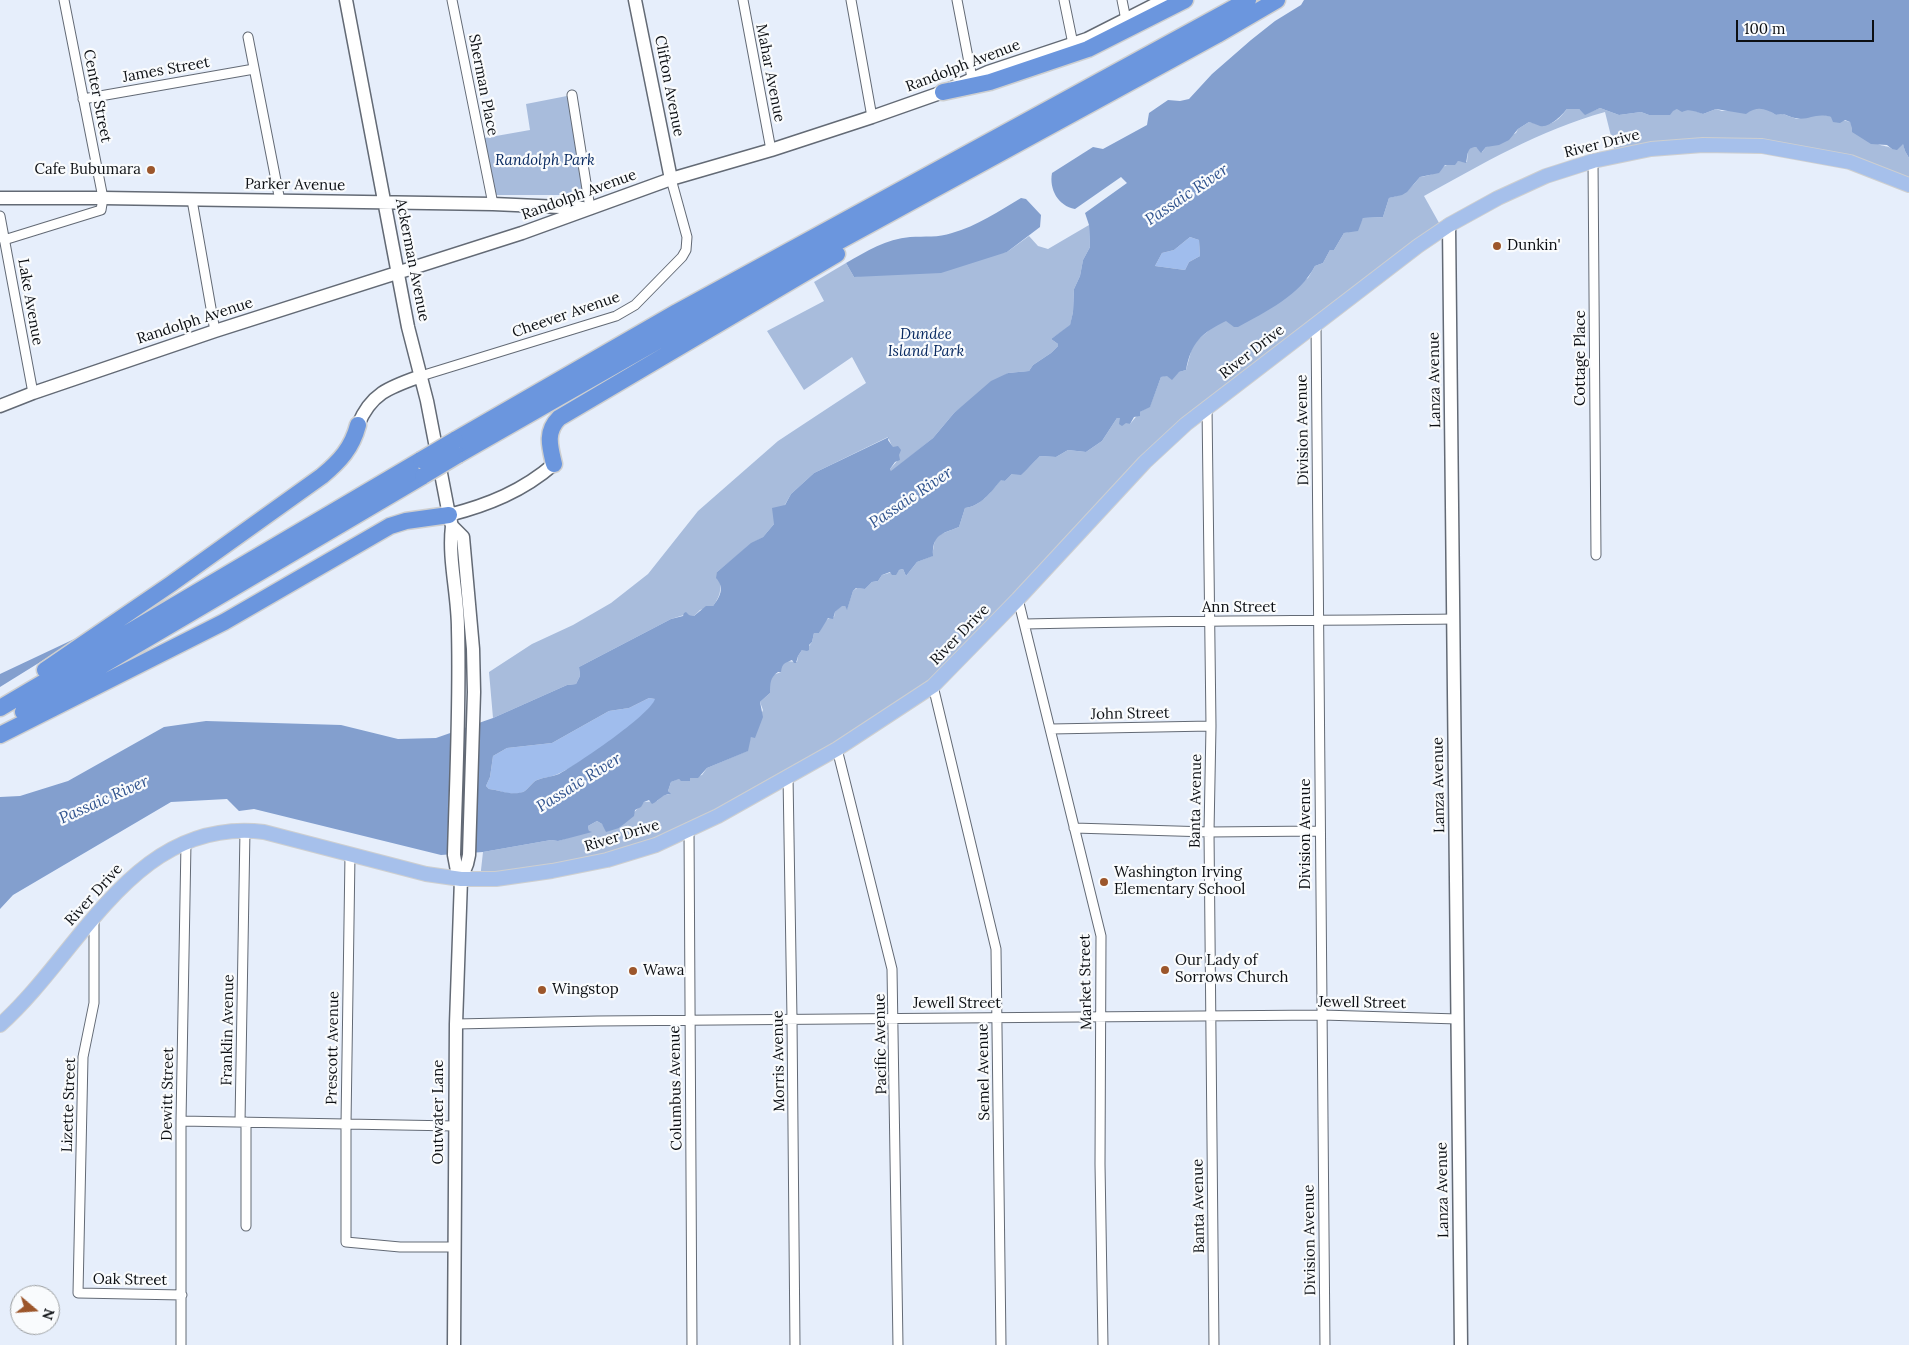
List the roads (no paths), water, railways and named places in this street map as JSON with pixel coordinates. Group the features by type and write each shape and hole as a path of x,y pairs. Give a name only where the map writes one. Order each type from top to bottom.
{"highway":[{"path":"943,92 990,82 1088,49 1185,0"},
{"path":"0,708 422,468 684,308 1248,0"},
{"path":"456,448 638,351 1277,0"},
{"path":"554,464 549,439 553,424 559,418 927,202 1018,143"},
{"path":"0,699 110,627 322,476 341,460 347,452 358,425"},
{"path":"0,726 422,468"},
{"path":"0,735 224,622 390,526 406,521 451,520"}],"main road":[{"name":"River Drive","path":"0,1025 34,990 130,878 148,863 186,843 226,831 245,830 285,837 426,874 496,879 578,867 656,845 689,830 788,776 837,749 933,686 1018,599 1145,462 1186,424 1418,246 1449,225 1498,198 1546,176 1593,161 1651,149 1703,145 1762,146 1850,162 1909,184"}],"street":[{"name":"Center Street","path":"64,0 103,198"},
{"name":"Ackerman Avenue","path":"346,0 398,272 451,520 450,542 458,626 458,690"},
{"name":"Sherman Place","path":"452,0 493,204"},
{"name":"Clifton Avenue","path":"635,0 671,179"},
{"name":"Mahar Avenue","path":"743,0 771,150"},
{"path":"851,0 872,117"},
{"path":"957,0 972,78"},
{"path":"1064,0 1073,44"},
{"path":"1122,0 1126,20"},
{"name":"Randolph Avenue","path":"0,406 215,331 522,233 671,179 771,150 872,117 943,92 972,78 1073,44 1164,0"},
{"path":"248,37 280,201"},
{"name":"James Street","path":"84,99 254,69"},
{"path":"572,95 590,208"},
{"name":"Cottage Place","path":"1593,161 1596,555"},
{"name":"Cheever Avenue","path":"420,376 616,316 634,305 686,250 687,238 671,179"},
{"name":"Parker Avenue","path":"0,198 493,204 590,208"},
{"path":"4,240 101,210 103,198"},
{"path":"192,200 215,331"},
{"name":"Lake Avenue","path":"0,216 33,393"},
{"name":"Lanza Avenue","path":"1449,225 1461,1345"},
{"name":"Division Avenue","path":"1316,324 1325,1345"},
{"path":"358,425 369,402 377,395 420,376"},
{"name":"Banta Avenue","path":"1207,408 1211,726 1209,832 1214,1345"},
{"path":"451,520 507,496 532,481 554,464"},
{"name":"Ackerman Avenue","path":"451,520 463,538 473,648 474,692"},
{"name":"Market Street","path":"1018,599 1101,936 1100,1164 1103,1345"},
{"name":"Ann Street","path":"1025,624 1151,620 1209,622 1453,619"},
{"name":"Semel Avenue","path":"933,686 996,949 1001,1345"},
{"name":"Outwater Lane","path":"458,690 454,855 457,871 461,878"},
{"name":"Outwater Lane","path":"454,1345 456,1024 461,878 467,864 468,855 474,692"},
{"name":"John Street","path":"1051,729 1211,726"},
{"name":"Pacific Avenue","path":"837,749 892,969 898,1345"},
{"name":"Morris Avenue","path":"788,776 795,1345"},
{"path":"1074,828 1209,832 1319,831"},
{"name":"Franklin Avenue","path":"245,830 243,1122 246,1226"},
{"name":"Columbus Avenue","path":"689,830 692,1345"},
{"name":"Dewitt Street","path":"181,1345 181,1121 186,843"},
{"name":"Prescott Avenue","path":"350,855 346,1242 400,1247 455,1247"},
{"name":"Lizette Street","path":"78,1293 83,1058 94,1003 94,918"},
{"name":"Jewell Street","path":"456,1024 689,1020 1322,1015 1458,1019"},
{"path":"181,1121 455,1126"},
{"name":"Oak Street","path":"78,1293 182,1295"}],"water":[{"name":"Passaic River","path":"1304,0 1909,0 1909,158 1903,144 1897,150 1887,145 1871,144 1852,132 1850,122 1845,120 1840,123 1833,122 1831,117 1821,115 1800,119 1784,114 1776,115 1761,109 1746,114 1716,109 1703,114 1690,110 1682,112 1677,109 1670,115 1649,115 1641,112 1619,115 1600,108 1585,115 1579,109 1567,109 1548,125 1540,126 1529,122 1518,129 1509,140 1499,145 1486,147 1481,153 1476,147 1473,147 1468,152 1466,163 1458,161 1455,165 1445,165 1439,173 1420,177 1402,195 1389,198 1383,217 1363,218 1358,231 1344,233 1334,250 1330,250 1323,263 1315,266 1300,286 1281,302 1238,327 1234,327 1226,321 1210,330 1194,346 1186,370 1179,372 1172,380 1167,376 1161,377 1150,407 1140,412 1140,416 1134,417 1130,424 1126,423 1122,426 1119,424 1120,418 1117,418 1102,441 1086,452 1068,450 1056,457 1040,456 1021,475 1012,474 1005,481 1001,480 981,501 965,508 959,527 939,536 934,544 933,556 917,562 906,576 903,569 899,570 896,575 892,575 890,572 882,575 878,581 872,582 865,589 856,588 853,591 847,610 845,606 842,606 835,612 833,619 828,618 819,633 814,633 809,650 802,650 796,663 792,660 786,663 783,665 781,672 773,676 770,684 770,693 760,702 763,717 755,738 751,737 748,751 707,768 698,778 690,778 690,781 681,781 679,779 671,782 668,791 671,794 663,796 652,804 649,800 644,802 641,807 635,810 634,816 619,828 606,832 602,824 597,821 588,826 589,831 592,832 558,841 551,840 483,852 441,855 254,809 239,811 227,799 171,802 13,895 0,909 0,797 20,796 68,781 164,727 206,721 341,725 398,739 436,738 493,718 567,685 576,684 580,676 579,667 671,619 683,616 686,612 694,616 706,606 713,606 718,599 721,589 716,578 717,572 751,543 763,537 774,524 772,508 785,505 791,494 814,473 889,437 888,440 893,447 898,446 901,450 900,460 895,462 890,469 891,471 933,438 954,413 991,381 1008,373 1029,371 1033,365 1058,346 1051,339 1070,325 1073,312 1074,289 1080,276 1083,260 1090,247 1089,225 1085,213 1127,183 1121,177 1075,209 1059,201 1053,191 1052,173 1093,147 1103,149 1147,125 1149,113 1168,100 1180,101 1189,99 1212,74 1251,40 1275,21 1301,5","holes":["1190,237 1199,240 1200,256 1189,262 1185,270 1155,266 1162,253 1174,250","649,698 655,699 627,727 596,751 559,774 537,780 525,791 519,793 489,789 486,786 490,777 493,756 507,748 552,743 609,711 629,708"]},
{"path":"1021,198 1026,199 1041,215 1040,227 1007,252 941,273 854,277 846,263 877,246 893,240 910,237 942,236 961,230 988,218"},
{"path":"87,633 0,687 0,674"}],"place":[{"name":"Cafe Bubumara","path":"151,170"},
{"name":"Dunkin'","path":"1497,246"},
{"name":"Washington Irving Elementary School","path":"1104,882"},
{"name":"Our Lady of Sorrows Church","path":"1165,970"},
{"name":"Wawa","path":"633,971"},
{"name":"Wingstop","path":"542,990"}],"park label":[{"name":"Randolph Park","path":"545,161"},
{"name":"Dundee Island Park","path":"926,344"}]}
